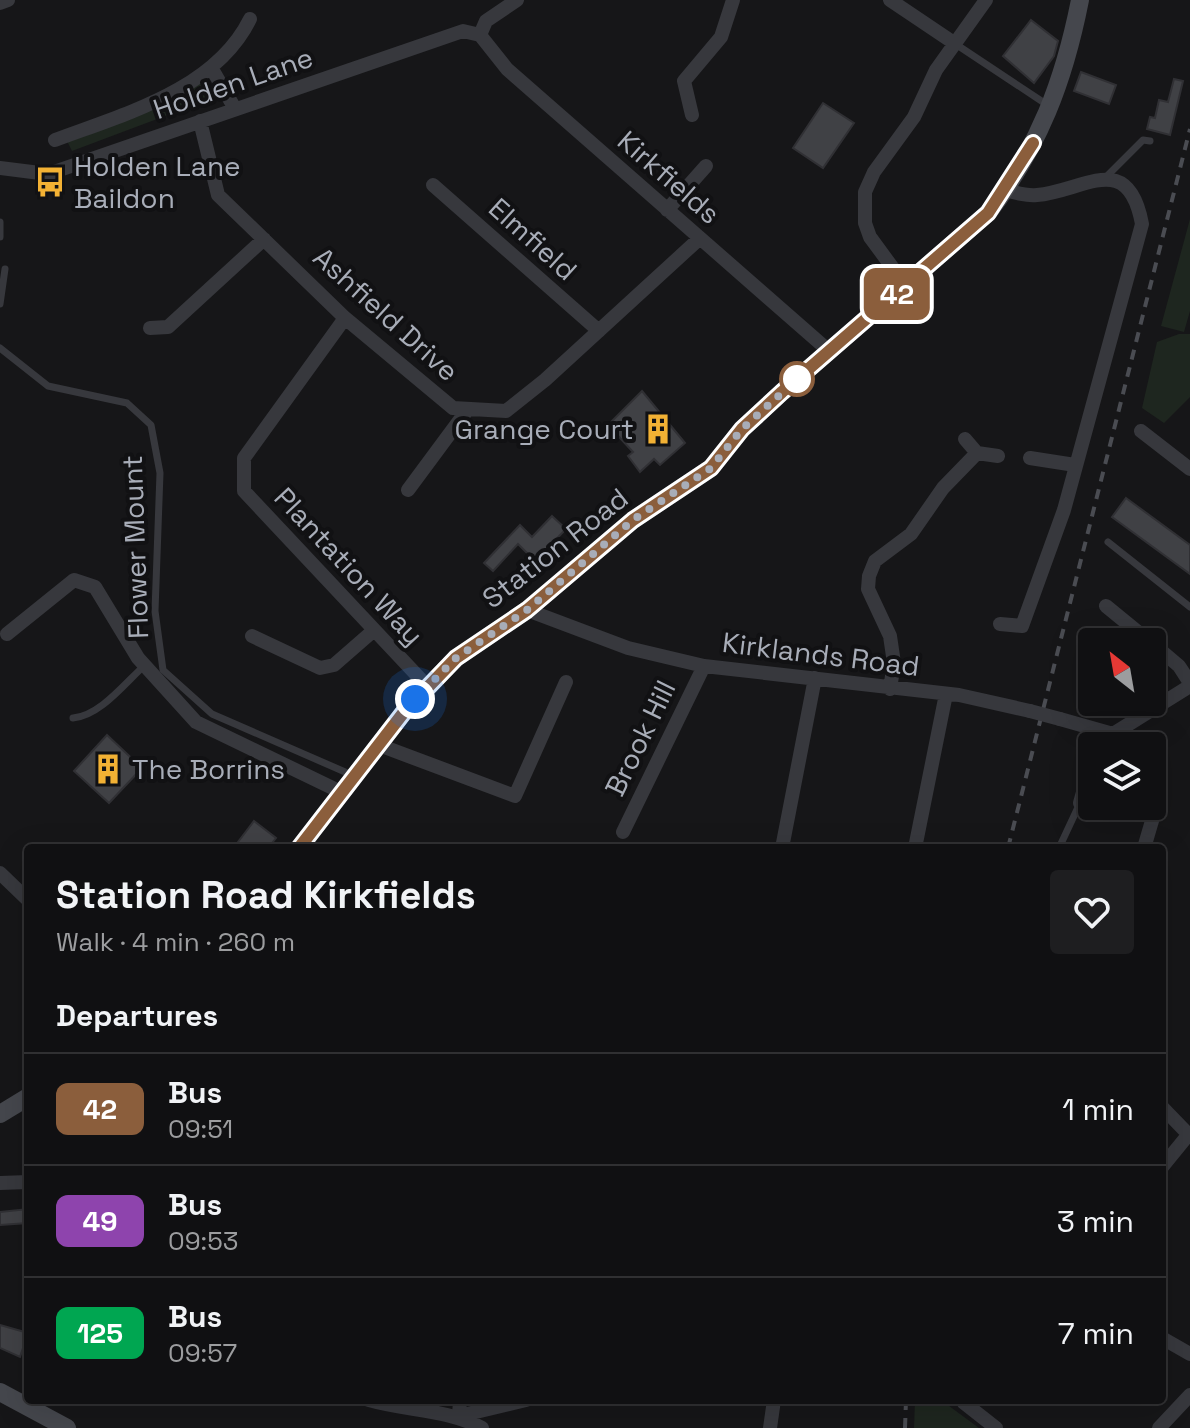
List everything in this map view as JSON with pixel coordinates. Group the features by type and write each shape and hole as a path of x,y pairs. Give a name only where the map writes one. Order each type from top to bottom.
{"street":[{"path":"0,3 8,0"},
{"path":"480,35 486,21 517,0"},
{"path":"692,115 684,81 721,37 733,0"},
{"path":"890,0 954,43"},
{"path":"906,286 870,237 865,223 865,192 874,172 914,117 936,70 986,0"},
{"name":"Station Road","path":"302,844 427,686 456,658 527,610 633,520 711,468 742,429 988,213 1006,190 1052,107 1063,78 1080,0"},
{"path":"55,140 145,106 212,69 239,41 250,19"},
{"name":"Holden Lane","path":"0,168 48,174 234,107 463,31 480,35"},
{"name":"Kirkfields","path":"480,35 507,69 829,351"},
{"path":"212,69 234,107"},
{"name":"Ashfield Drive","path":"200,121 218,195 345,318 453,408 506,411 699,239"},
{"path":"667,210 706,166"},
{"path":"1000,624 1022,626 1057,535 1142,224 1132,194 1123,184 1104,179 1040,195 1006,190"},
{"name":"Elmfield","path":"433,185 599,331"},
{"path":"150,328 168,327 264,239"},
{"name":"Plantation Way","path":"345,318 244,458 244,491 427,686"},
{"path":"408,490 468,409"},
{"path":"1141,431 1190,469"},
{"path":"965,439 977,453 998,456"},
{"path":"890,689 894,663 890,636 868,589 869,576 875,561 911,534 943,488 977,453"},
{"path":"1030,458 1075,465"},
{"path":"7,634 74,580 95,587 145,665 196,722 341,792"},
{"path":"1106,606 1130,628"},
{"name":"Kirklands Road","path":"527,610 628,648 704,666 946,694 1030,711 1091,732"},
{"path":"252,636 320,668 334,665 373,631"},
{"path":"1111,732 1190,684 1179,666 1166,657"},
{"name":"Brook Hill","path":"623,832 704,666"},
{"path":"783,844 815,678"},
{"path":"379,745 515,796 566,682"},
{"path":"916,844 946,694"},
{"path":"1145,844 1152,820"},
{"path":"0,873 24,896"},
{"path":"0,1114 24,1099"},
{"path":"1166,1111 1189,1135 1166,1162"},
{"path":"0,1183 24,1182"},
{"path":"1166,1340 1190,1354"},
{"path":"0,1392 67,1428"},
{"path":"1159,1428 1190,1395"},
{"path":"383,1404 403,1410 459,1416 509,1404"},
{"path":"459,1416 460,1404"},
{"path":"770,1428 773,1404"},
{"path":"966,1404 996,1428"},
{"path":"459,1416 482,1428"}],"lane":[{"path":"954,43 1052,107"},
{"path":"1104,179 1143,140 1150,141"},
{"path":"0,222 0,237"},
{"path":"0,304 5,269"},
{"name":"Flower Mount","path":"0,348 48,386 127,403 151,425 160,473 155,611 163,670 212,714 354,776"},
{"path":"1108,542 1190,607"},
{"path":"73,718 82,717 102,704 145,665"},
{"path":"1061,844 1078,807"}],"shaded area":[{"path":"201,81 210,84 213,98 72,151 67,141"},
{"path":"1190,219 1190,311 1184,332 1161,326"},
{"path":"1179,334 1190,334 1190,397 1164,423 1142,408 1157,342"},
{"path":"915,1404 946,1404 979,1428 914,1428"}],"building":[{"path":"1031,20 1058,41 1054,56 1034,83 1003,56"},
{"path":"1081,72 1116,85 1109,104 1074,91"},
{"path":"1174,79 1183,81 1170,135 1147,129 1150,117 1155,118 1159,100 1168,102"},
{"path":"823,103 854,123 823,168 793,148"},
{"name":"Grange Court","path":"642,391 685,443 660,465 654,459 640,472 628,456 633,452 608,425"},
{"path":"1126,498 1190,545 1190,574 1112,517"},
{"path":"552,516 566,529 535,561 518,544 493,571 484,563 520,525 532,537"},
{"name":"The Borrins","path":"107,735 142,768 109,803 74,771"},
{"path":"254,821 276,838 271,844 238,842"},
{"path":"24,1209 24,1223 0,1225 0,1212"},
{"path":"0,1325 24,1332 20,1357 0,1348"}],"railway":[{"path":"1009,844 1190,129"},
{"path":"905,1428 906,1404"}],"bus line":[{"name":"42","path":"302,844 404,712 456,658 527,610 633,520 711,468 742,429 782,392 988,213 1006,190 1033,143"}],"place":[{"name":"Holden Lane Baildon","path":"50,182"},
{"name":"Grange Court","path":"658,429"},
{"name":"The Borrins","path":"108,769"}],"route":[{"path":"415,699 456,658 527,610 633,520 711,468 742,429 805,372 797,379"}]}
